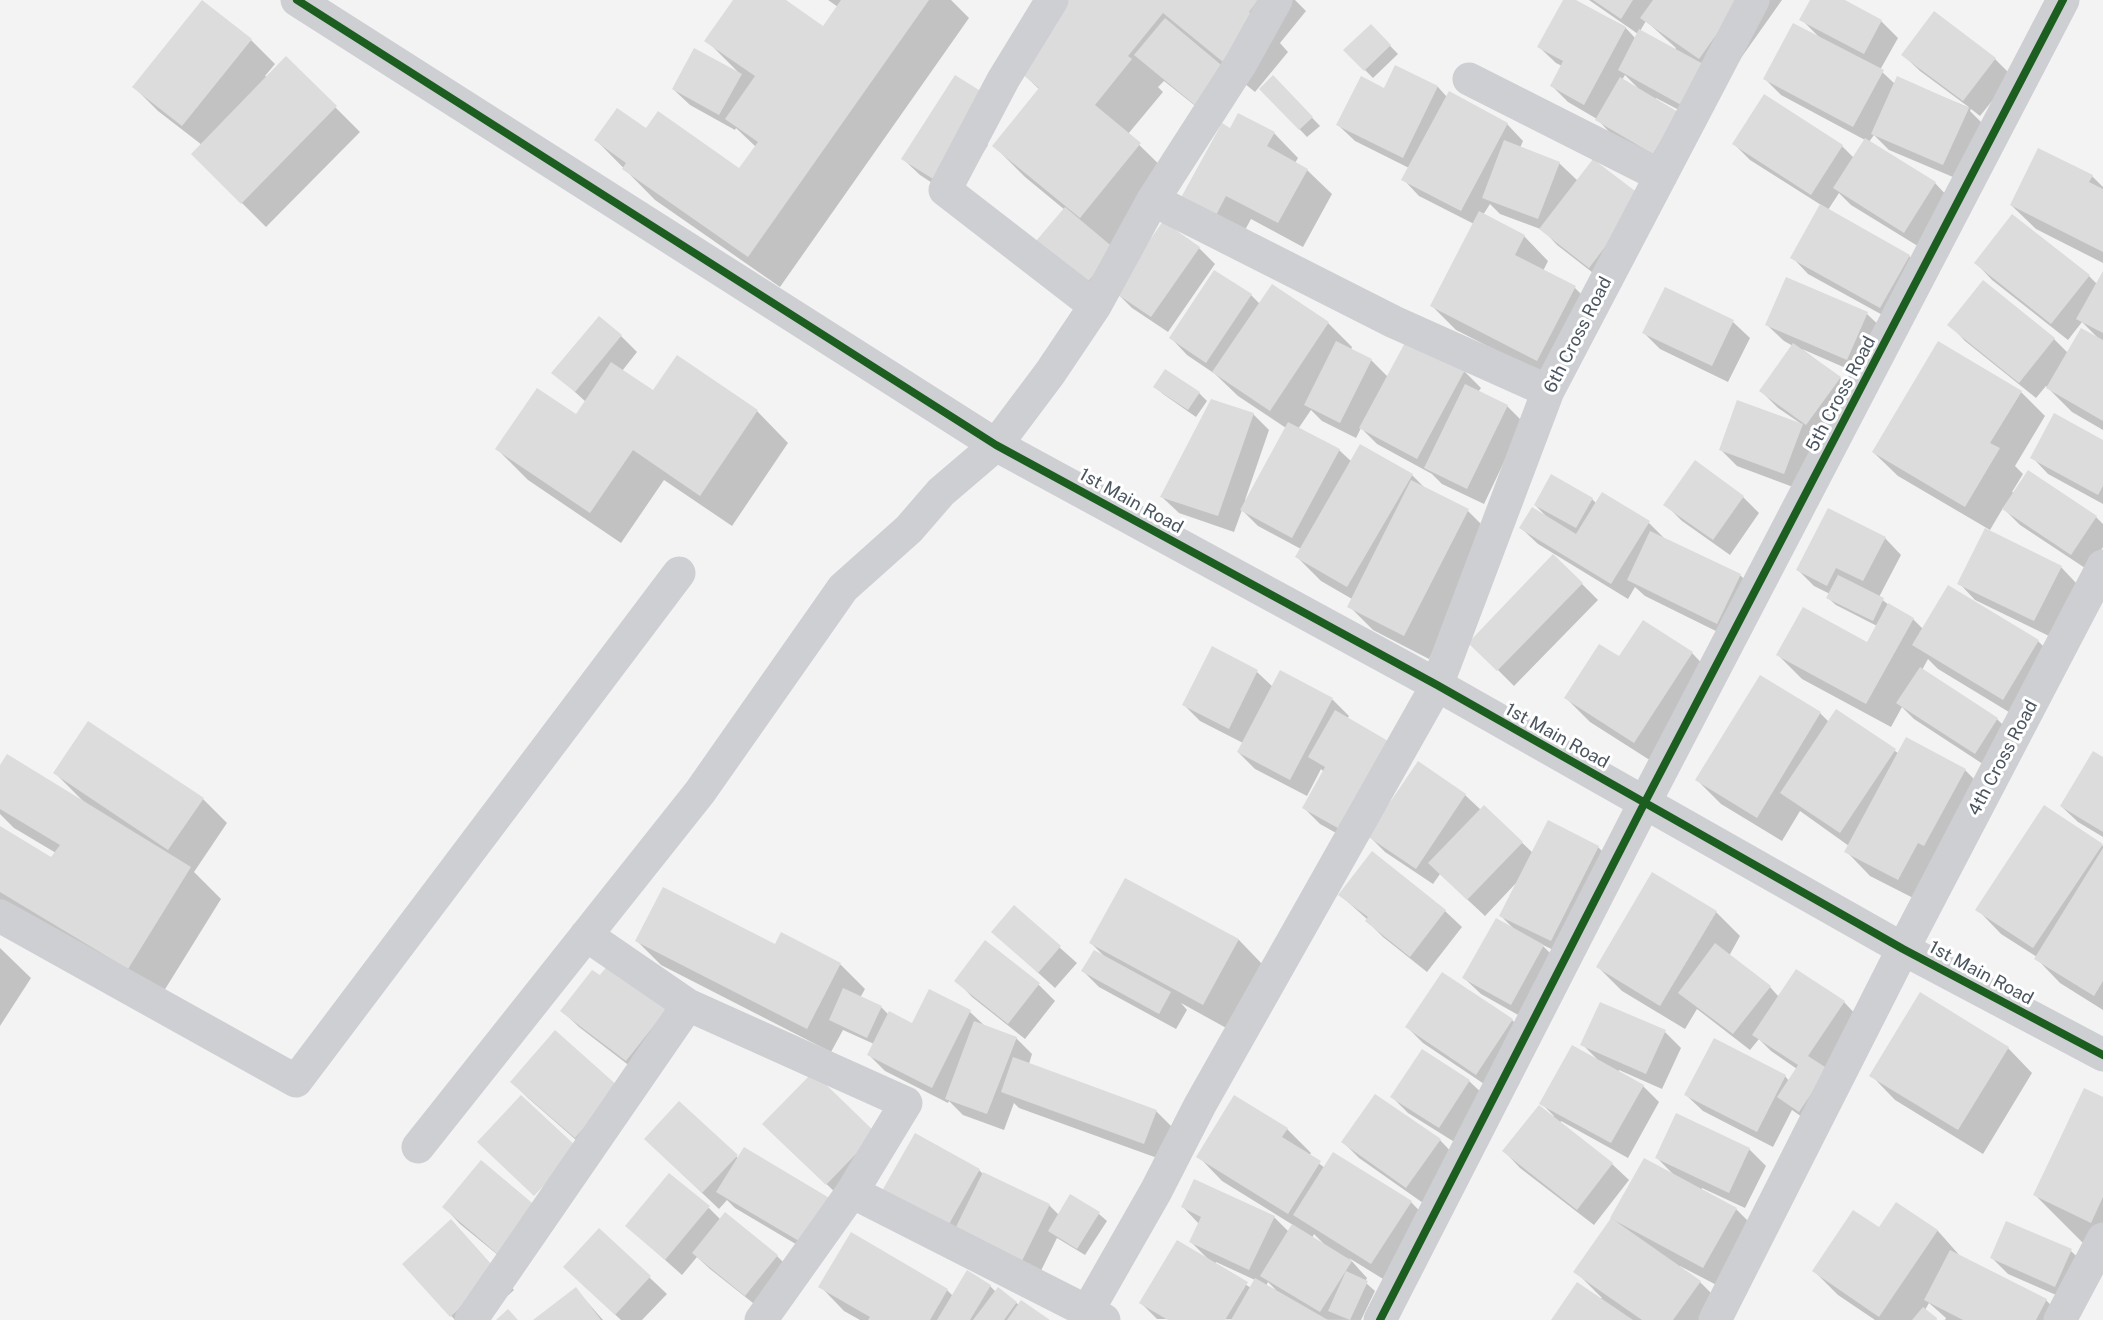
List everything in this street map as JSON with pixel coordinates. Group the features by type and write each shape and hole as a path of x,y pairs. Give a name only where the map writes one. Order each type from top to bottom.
{"street":[{"name":"1st Main Road","path":"297,0 996,445 1437,685 1903,949 2103,1054"},
{"path":"1052,0 1003,80 945,190 1095,306"},
{"path":"418,1147 700,792 843,588 909,530 941,492 996,445 1050,373 1095,306 1153,200 1241,63 1276,0"},
{"name":"6th Cross Road","path":"1096,1316 1200,1105 1437,685 1548,391 1753,0"},
{"name":"5th Cross Road","path":"1380,1320 1645,802 2063,0"},
{"path":"1468,80 1661,176"},
{"path":"1153,200 1394,322 1548,391"},
{"name":"4th Cross Road","path":"1715,1320 1903,949 2103,566"},
{"path":"0,916 296,1081 679,573"},
{"path":"586,935 688,1005 906,1103 852,1192 761,1320"},
{"path":"471,1320 688,1005"},
{"path":"852,1192 1096,1316"},
{"path":"2060,1320 2103,1239"}],"building":[{"path":"202,0 252,39 182,126 132,87"},
{"path":"733,0 786,0 823,26 841,0 929,0 748,257 622,169 626,163 594,140 617,108 646,128 658,111 739,168 758,142 725,119 755,76 704,41"},
{"path":"1066,0 1258,0 1249,12 1258,20 1223,62 1163,13 1128,56 1132,59 1095,105 1141,143 1080,218 992,146 1039,88 1016,69"},
{"path":"1563,0 1576,0 1626,27 1584,105 1550,86 1563,61 1537,47"},
{"path":"1593,0 1633,0 1621,19"},
{"path":"1653,0 1741,0 1699,59 1640,18"},
{"path":"1810,0 1845,0 1882,20 1864,54 1799,20"},
{"path":"1934,11 1996,58 1963,101 1901,55"},
{"path":"1165,18 1226,69 1195,105 1134,55"},
{"path":"1793,23 1884,70 1853,127 1763,79"},
{"path":"1371,24 1391,45 1364,71 1343,50"},
{"path":"1639,29 1705,65 1683,106 1618,70"},
{"path":"694,48 742,74 719,115 672,89"},
{"path":"286,56 337,106 241,204 191,154"},
{"path":"1395,65 1438,86 1403,158 1336,125 1361,76 1384,88"},
{"path":"955,75 987,95 938,182 901,159"},
{"path":"1273,75 1313,117 1299,130 1259,89"},
{"path":"1897,76 1969,108 1943,165 1871,134"},
{"path":"1620,77 1678,112 1653,154 1595,120"},
{"path":"1449,91 1508,123 1461,211 1401,180"},
{"path":"1764,94 1843,145 1811,195 1732,144"},
{"path":"1238,113 1275,132 1267,146 1308,169 1278,223 1226,196 1213,221 1178,203 1222,123 1230,128"},
{"path":"1865,138 1936,182 1904,233 1833,188"},
{"path":"1504,140 1560,162 1538,219 1482,198"},
{"path":"2038,148 2093,175 2089,182 2103,189 2103,252 2010,205"},
{"path":"1593,159 1643,197 1589,268 1539,229"},
{"path":"1820,204 1910,255 1880,308 1790,258"},
{"path":"1065,207 1115,249 1086,284 1036,241"},
{"path":"1479,211 1525,235 1515,255 1576,286 1537,361 1430,306"},
{"path":"2012,214 2090,275 2051,324 1974,263"},
{"path":"1163,221 1200,247 1151,317 1114,292"},
{"path":"1214,270 1252,294 1206,363 1169,338"},
{"path":"2103,271 2103,333 2076,319"},
{"path":"1786,277 1868,312 1847,360 1765,325"},
{"path":"1983,280 2055,338 2019,383 1947,325"},
{"path":"1272,284 1329,322 1270,411 1212,372"},
{"path":"1665,287 1734,320 1712,366 1642,333"},
{"path":"599,316 622,335 575,392 551,373"},
{"path":"2081,328 2103,340 2103,421 2046,388"},
{"path":"1407,339 1465,370 1417,459 1359,428"},
{"path":"1336,341 1372,359 1340,423 1304,405"},
{"path":"1938,341 2022,391 1990,443 2000,448 1965,507 1872,452"},
{"path":"1793,343 1841,377 1806,425 1759,391"},
{"path":"677,355 758,410 700,496 633,450 590,513 495,449 537,388 576,414 611,362 653,390"},
{"path":"1165,369 1200,392 1188,410 1153,387"},
{"path":"1465,384 1508,405 1467,489 1424,468"},
{"path":"1211,399 1254,413 1218,516 1160,497"},
{"path":"1737,400 1803,424 1784,474 1719,450"},
{"path":"2054,413 2103,440 2103,486 2098,495 2030,458"},
{"path":"1288,422 1340,449 1292,538 1240,510"},
{"path":"1360,444 1413,474 1347,587 1295,557"},
{"path":"1695,460 1744,496 1713,540 1663,505"},
{"path":"2028,470 2097,516 2071,555 2002,509"},
{"path":"1551,474 1593,498 1576,528 1534,505"},
{"path":"1411,480 1469,509 1404,636 1347,607"},
{"path":"1602,492 1650,521 1611,584 1519,528 1532,507 1576,534"},
{"path":"1828,508 1886,537 1863,581 1836,568 1827,586 1796,570"},
{"path":"1985,528 2062,566 2034,621 1957,584"},
{"path":"1650,531 1741,574 1717,624 1627,580"},
{"path":"1553,554 1583,583 1497,671 1468,643"},
{"path":"1838,575 1884,598 1873,621 1826,598"},
{"path":"1948,585 2039,640 2003,700 1912,645"},
{"path":"1888,603 1914,618 1866,704 1776,655 1803,607 1867,642"},
{"path":"1643,620 1693,652 1634,743 1564,698 1599,644 1619,656"},
{"path":"1212,646 1258,670 1229,729 1182,705"},
{"path":"1920,667 1998,718 1975,754 1896,703"},
{"path":"1280,670 1333,698 1290,780 1237,752"},
{"path":"1760,675 1821,712 1757,818 1695,780"},
{"path":"1836,709 1896,749 1840,833 1780,793"},
{"path":"1335,710 1395,745 1345,832 1302,808 1325,767 1308,757"},
{"path":"88,721 204,798 168,850 53,773"},
{"path":"1906,737 1966,769 1924,846 1918,843 1898,880 1844,852"},
{"path":"2093,751 2103,757 2103,832 2060,806"},
{"path":"7,754 191,867 128,969 0,892 0,826 51,857 60,845 0,809 0,765"},
{"path":"1418,761 1466,794 1416,869 1367,836"},
{"path":"1484,805 1523,842 1467,900 1428,863"},
{"path":"2044,805 2103,844 2033,948 1975,910"},
{"path":"1548,820 1599,846 1551,941 1499,916"},
{"path":"2103,848 2103,981 2094,996 2034,959"},
{"path":"1372,851 1446,910 1410,957 1365,921 1368,917 1338,895"},
{"path":"1652,872 1717,911 1660,1006 1596,967"},
{"path":"1125,878 1239,939 1203,1005 1089,943"},
{"path":"663,887 775,944 781,932 841,963 807,1029 635,941"},
{"path":"1014,905 1061,946 1038,973 991,932"},
{"path":"1496,918 1544,945 1511,1005 1462,978"},
{"path":"985,940 1040,983 1008,1024 954,981"},
{"path":"1715,943 1771,986 1733,1034 1678,993"},
{"path":"1094,950 1171,992 1159,1014 1081,971"},
{"path":"608,965 667,1009 626,1061 560,1011 592,970 600,975"},
{"path":"1796,969 1845,1001 1808,1056 1828,1069 1799,1112 1777,1097 1798,1065 1752,1035"},
{"path":"1442,972 1513,1019 1476,1075 1405,1027"},
{"path":"843,988 882,1006 867,1038 829,1020"},
{"path":"929,989 971,1010 932,1088 867,1055 889,1011 912,1023"},
{"path":"1920,992 2009,1047 1958,1130 1869,1076"},
{"path":"1600,1002 1666,1030 1646,1074 1580,1045"},
{"path":"974,1021 1017,1037 987,1114 945,1099"},
{"path":"555,1030 619,1087 575,1138 510,1082"},
{"path":"1714,1038 1786,1075 1757,1132 1684,1095"},
{"path":"1572,1045 1644,1085 1611,1143 1539,1104"},
{"path":"1422,1049 1470,1080 1439,1128 1390,1097"},
{"path":"1013,1057 1157,1110 1144,1144 1001,1092"},
{"path":"813,1072 876,1133 826,1185 762,1124"},
{"path":"2084,1088 2103,1097 2103,1197 2091,1223 2033,1195"},
{"path":"1375,1094 1441,1139 1406,1188 1341,1142"},
{"path":"521,1095 578,1148 534,1196 477,1142"},
{"path":"1234,1095 1288,1128 1282,1137 1321,1161 1288,1214 1196,1157"},
{"path":"679,1101 738,1155 702,1193 644,1139"},
{"path":"1539,1105 1613,1163 1577,1210 1502,1151"},
{"path":"1676,1113 1750,1148 1729,1193 1655,1158"},
{"path":"915,1133 980,1169 944,1233 879,1196"},
{"path":"744,1147 831,1199 804,1244 716,1192"},
{"path":"1333,1152 1412,1201 1371,1264 1293,1215"},
{"path":"1644,1158 1737,1208 1703,1268 1610,1218"},
{"path":"481,1160 537,1207 498,1254 442,1207"},
{"path":"983,1172 1050,1204 1019,1267 952,1235"},
{"path":"669,1173 710,1206 665,1260 625,1226"},
{"path":"1194,1179 1275,1216 1249,1270 1189,1242 1201,1217 1181,1207"},
{"path":"1070,1194 1100,1212 1077,1249 1048,1231"},
{"path":"1896,1202 1938,1230 1879,1317 1812,1271 1853,1210 1879,1227"},
{"path":"725,1212 778,1255 745,1296 692,1253"},
{"path":"1611,1218 1701,1281 1673,1320 1642,1320 1573,1272"},
{"path":"451,1219 499,1273 450,1317 402,1264"},
{"path":"2006,1221 2072,1249 2055,1287 1990,1258"},
{"path":"1292,1224 1352,1261 1320,1312 1260,1276"},
{"path":"599,1228 651,1276 615,1315 563,1267"},
{"path":"851,1232 948,1289 930,1320 868,1320 870,1317 818,1287"},
{"path":"1177,1240 1248,1282 1225,1320 1168,1320 1139,1303"},
{"path":"1950,1250 2047,1299 2036,1320 1963,1320 1924,1300"},
{"path":"967,1270 991,1285 970,1320 937,1320"},
{"path":"1346,1271 1368,1281 1350,1320 1328,1311"},
{"path":"1255,1278 1328,1320 1231,1320"},
{"path":"1577,1282 1633,1320 1551,1320"},
{"path":"576,1287 601,1320 533,1320"},
{"path":"998,1287 1017,1302 1004,1320 973,1320"},
{"path":"1021,1300 1050,1320 1007,1320"},
{"path":"1923,1307 1937,1318 1936,1320 1912,1320"},
{"path":"508,1309 518,1320 496,1320"}],"cycle path":[{"path":"297,0 996,445 1437,685 1903,949 2103,1055"},
{"path":"1380,1320 1645,802 2063,0"}]}
